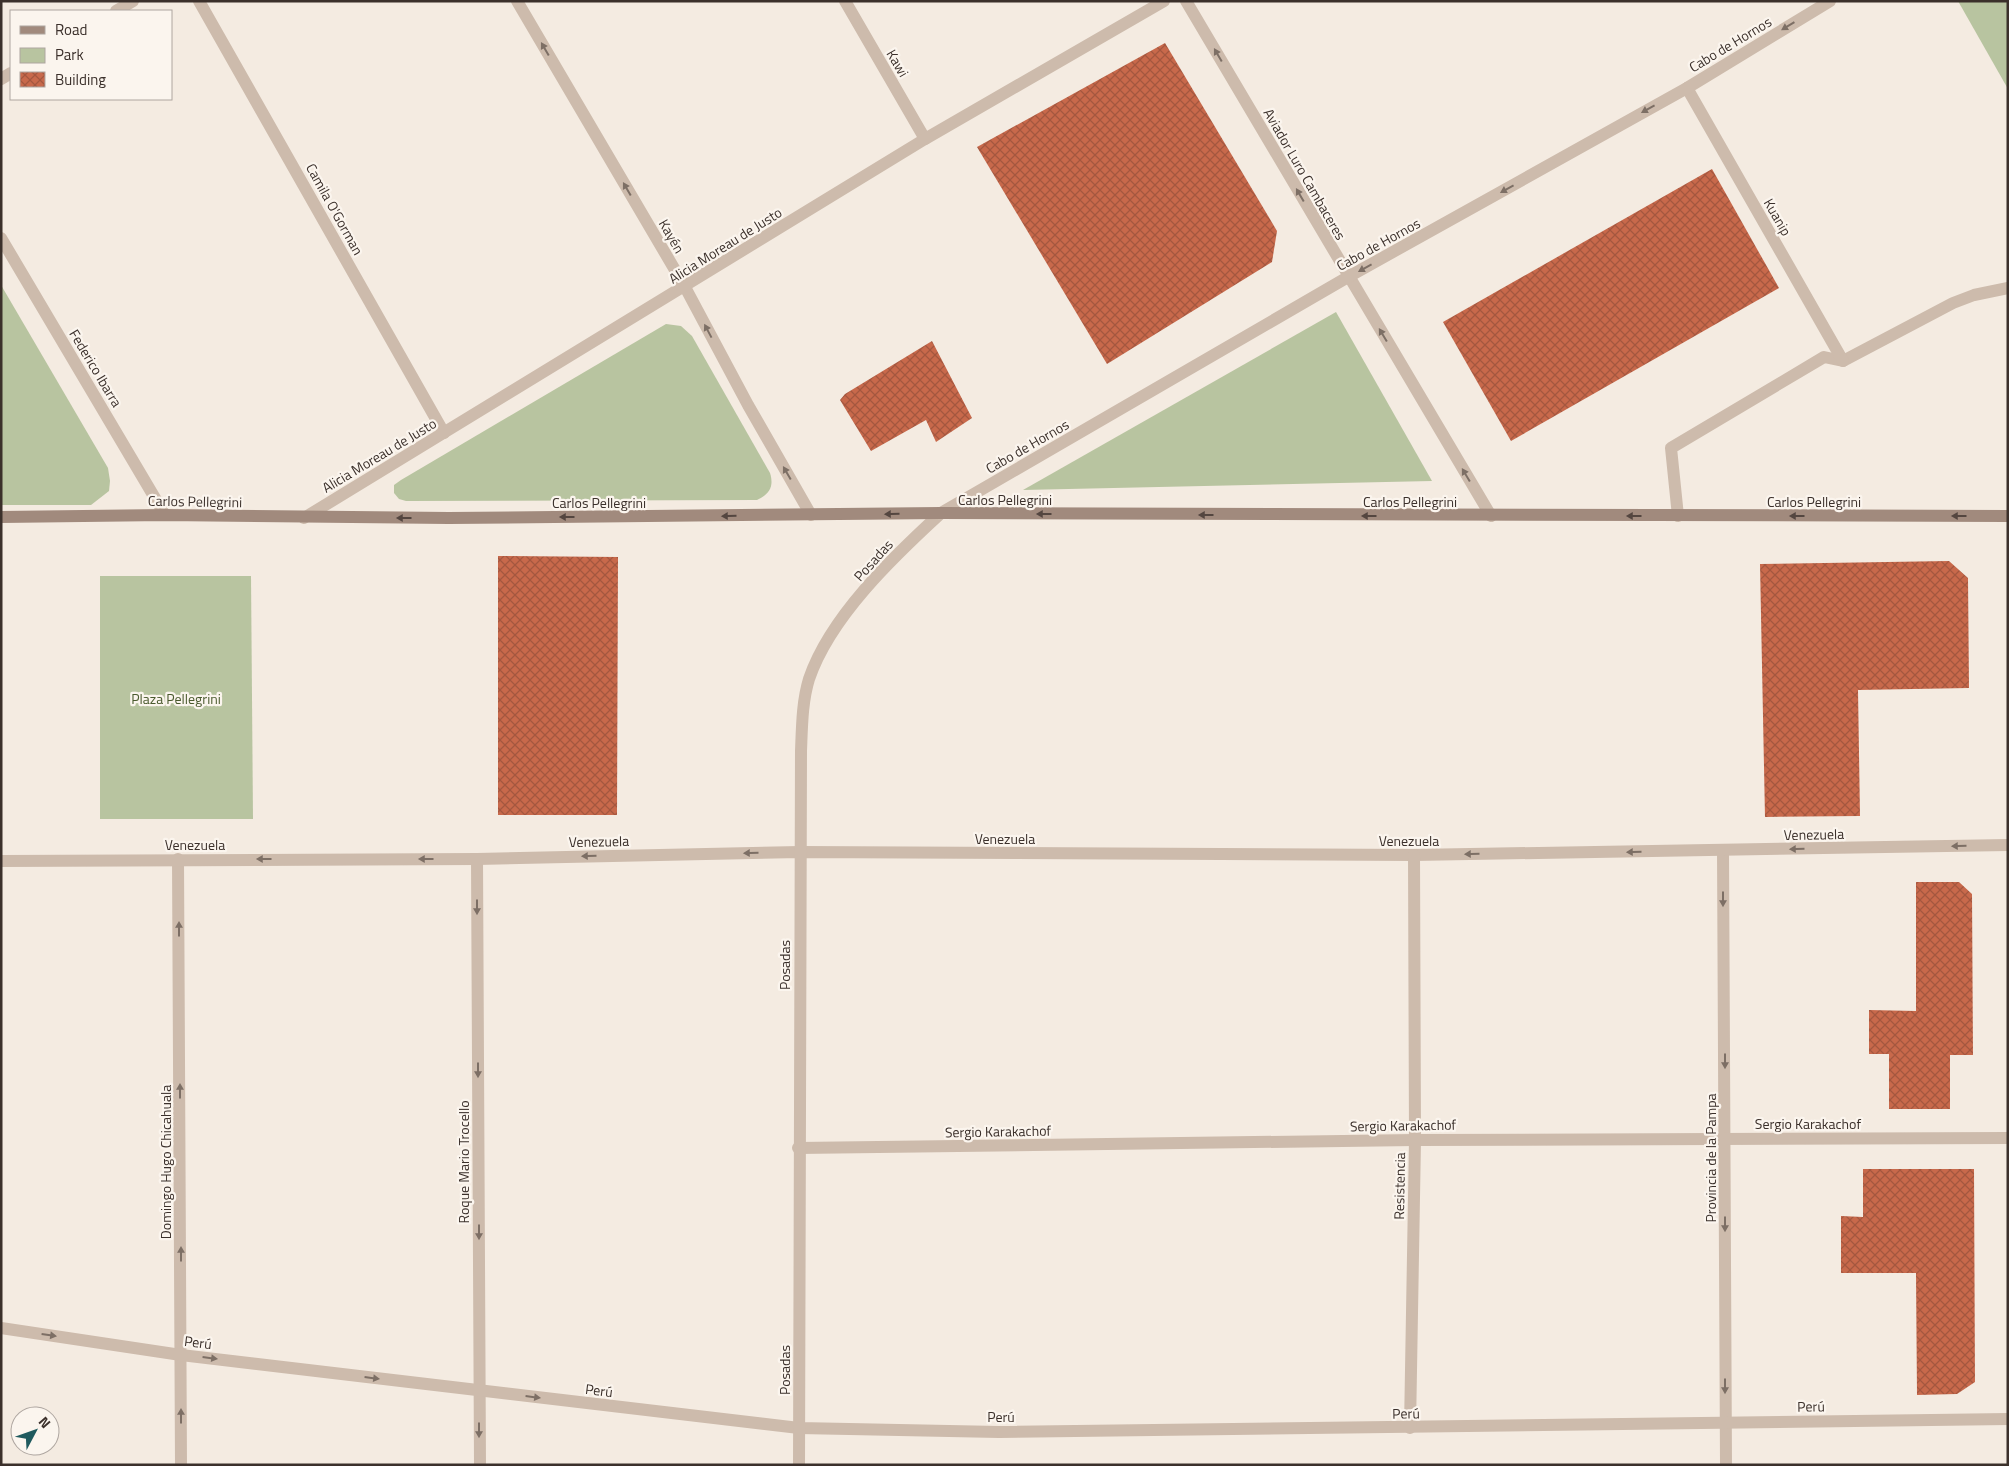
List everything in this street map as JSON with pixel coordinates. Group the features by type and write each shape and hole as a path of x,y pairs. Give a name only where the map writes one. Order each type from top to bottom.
{"street":[{"path":"118,10 133,1"},
{"name":"Camila O'Gorman","path":"199,1 444,433"},
{"name":"Kayén","path":"517,1 685,287 748,405 811,515"},
{"name":"Kawi","path":"845,1 925,139"},
{"name":"Alicia Moreau de Justo","path":"304,518 925,139 1164,1"},
{"name":"Aviador Luro Cambaceres","path":"1186,1 1491,516"},
{"name":"Cabo de Hornos","path":"940,513 1348,277 1687,88 1830,1"},
{"name":"Kuanip","path":"1687,88 1843,360"},
{"name":"Federico Ibarra","path":"1,238 165,515"},
{"path":"1678,516 1671,448 1824,357 1843,360 1953,303 2008,288"},
{"name":"Carlos Pellegrini","path":"1,517 165,515 304,518 940,513 2008,516"},
{"name":"Posadas","path":"799,1465 798,1148 802,712 809,680 822,648 873,580 894,556 940,513"},
{"name":"Venezuela","path":"1,861 178,858 477,858 800,852 1414,856 2008,846"},
{"name":"Provincia de la Pampa","path":"1723,850 1726,1465"},
{"name":"Resistencia","path":"1410,1428 1415,1140 1414,856"},
{"name":"Domingo Hugo Chicahuala","path":"178,858 181,1465"},
{"name":"Roque Mario Trocello","path":"477,858 480,1465"},
{"name":"Sergio Karakachof","path":"798,1148 1415,1140 2008,1138"},
{"name":"Perú","path":"1,1328 181,1355 799,1428 999,1432 2008,1419"}],"green space":[{"path":"1958,1 2008,1 2008,89"},
{"path":"1,285 108,468 109,491 91,505 1,505"},
{"path":"1336,312 1432,481 1023,490"},
{"path":"666,324 681,326 692,336 770,473 770,489 761,498 757,500 406,501 399,499 394,493 394,485 401,480"},
{"name":"Plaza Pellegrini","path":"100,576 251,576 253,819 100,819"}],"building":[{"path":"1165,43 1277,231 1272,262 1107,364 977,147"},
{"path":"1712,169 1779,288 1511,441 1443,322"},
{"path":"932,341 972,418 936,442 926,420 871,451 840,400 845,394"},
{"path":"498,556 618,557 617,815 498,815"},
{"path":"1949,561 1968,578 1969,688 1858,690 1860,816 1765,817 1760,564"},
{"path":"1916,882 1959,882 1972,894 1973,1055 1950,1055 1950,1109 1889,1109 1889,1054 1869,1054 1869,1010 1916,1011"},
{"path":"1863,1169 1974,1169 1975,1382 1957,1394 1917,1395 1916,1273 1841,1273 1841,1216 1863,1217"}]}
